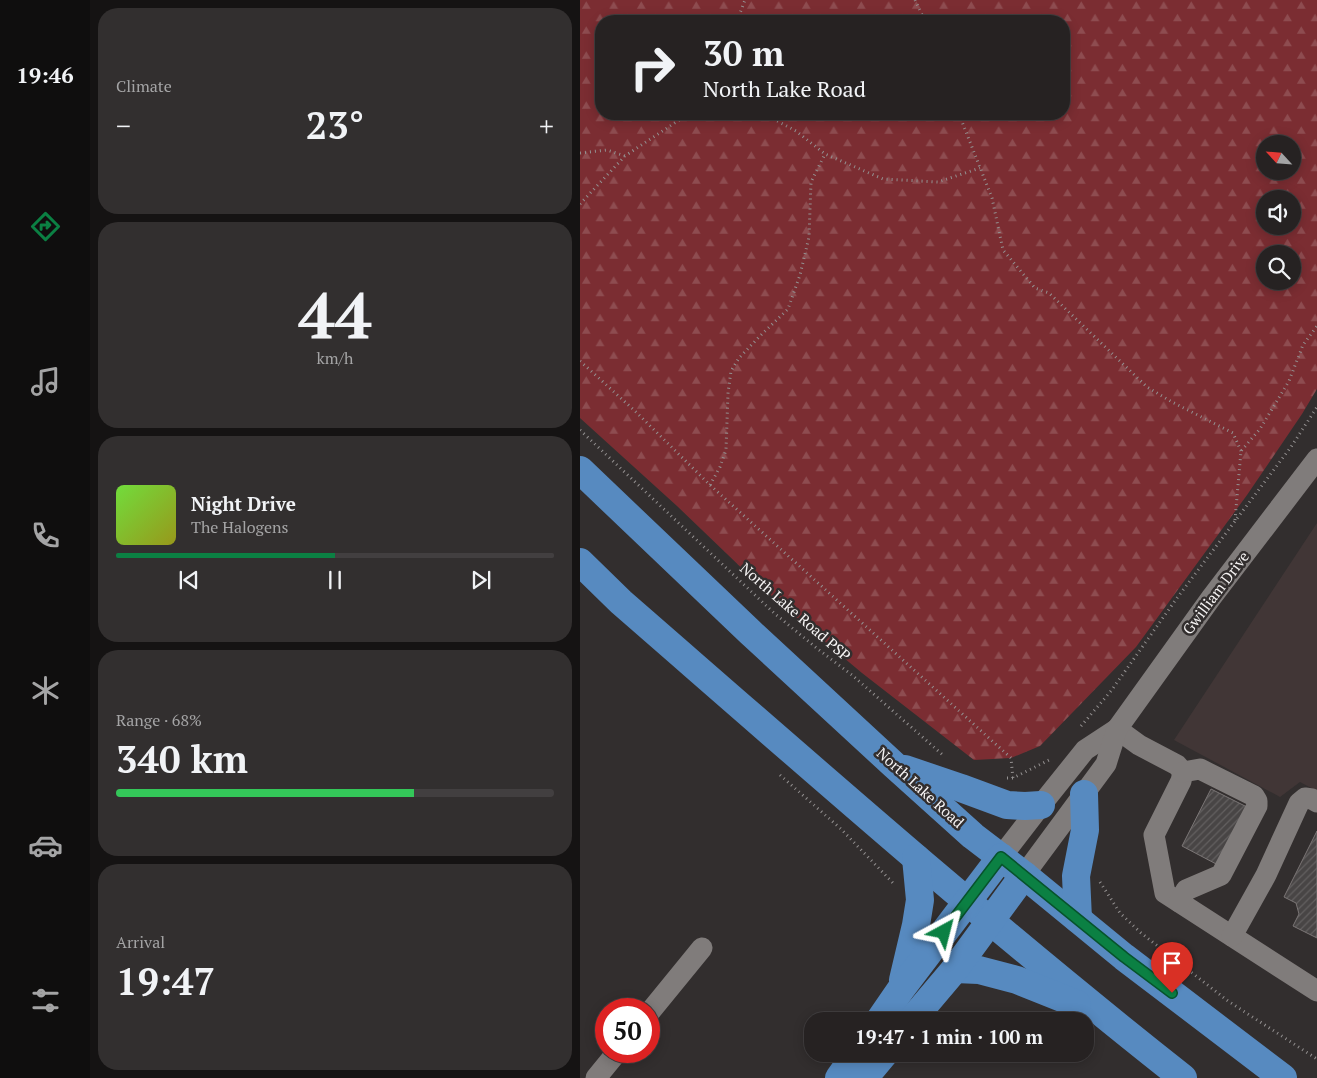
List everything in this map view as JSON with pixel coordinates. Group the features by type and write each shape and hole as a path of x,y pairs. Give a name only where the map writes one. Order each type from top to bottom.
{"main road":[{"name":"North Lake Road","path":"580,470 750,632 973,836 1132,963 1283,1078"},
{"path":"580,562 621,602 916,858 1100,1013 1182,1078"},
{"path":"894,765 1007,805 1041,805"},
{"path":"1078,919 1076,876 1085,830 1084,794"},
{"path":"884,1012 1001,857"},
{"path":"901,989 920,900 916,858"},
{"path":"919,1012 955,969 1024,875"},
{"path":"955,969 979,970 1017,980 1100,1013"},
{"path":"839,1078 850,1062"},
{"path":"864,1078 877,1062"}],"street":[{"name":"Gwilliam Drive","path":"1024,875 1106,764 1118,729 1211,598 1317,459"},
{"name":"Gwilliam Drive","path":"1001,857 1085,750 1118,729"},
{"path":"1118,729 1139,744 1177,765 1182,772 1181,781 1154,835 1166,893 1317,991"},
{"path":"1179,902 1186,890 1221,875 1257,806 1254,796 1200,769 1182,772"},
{"path":"1232,936 1266,875 1299,803 1306,798 1317,802"},
{"path":"660,1000 702,948"},
{"path":"596,1078 608,1063"}],"path":[{"path":"739,15 745,0"},
{"path":"915,0 922,15"},
{"path":"580,204 625,156 679,120"},
{"path":"775,120 796,131 825,154 883,179 938,182 980,168"},
{"path":"961,120 992,198 1003,250 1034,288 1049,293 1148,387 1172,402 1233,433 1241,451 1234,522"},
{"path":"580,153 607,150 625,156"},
{"path":"710,485 720,468 726,450 728,393 731,371 739,358 788,309 800,275 809,237 811,182 825,154"},
{"path":"1241,451 1260,428 1289,381 1303,345 1317,326"},
{"path":"580,361 635,411 710,485 1011,758 1013,778"},
{"path":"1075,732 1111,691 1177,598 1291,447 1317,408"},
{"name":"North Lake Road PSP","path":"580,430 774,613 852,675 938,752 951,761"},
{"path":"1005,778 1013,778 1049,759"},
{"path":"774,770 841,829 904,893 920,900"},
{"path":"1099,881 1120,913 1142,932 1228,1001 1317,1059"}],"shaded area":[{"path":"1317,523 1317,791 1300,782 1280,797 1174,740"}],"green space":[{"path":"580,0 1317,0 1317,389 1247,495 1136,647 1040,746 1011,758 974,760 862,673 776,601 677,506 580,418"}],"building":[{"path":"1211,789 1249,808 1220,866 1182,846"},
{"path":"1317,831 1317,938 1293,926 1299,914 1296,903 1284,897"}],"route":[{"path":"944,932 1001,857 1124,957 1172,993"}]}
